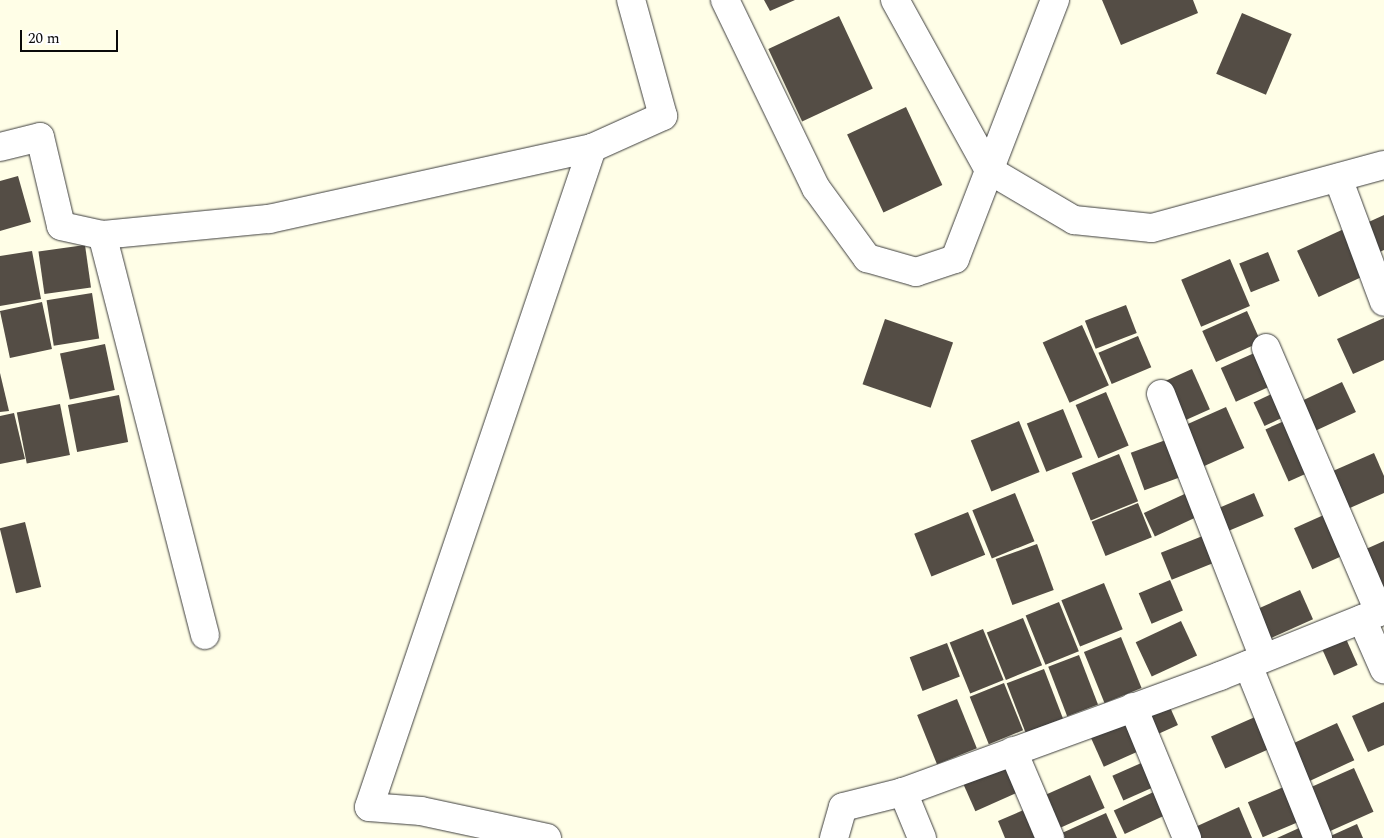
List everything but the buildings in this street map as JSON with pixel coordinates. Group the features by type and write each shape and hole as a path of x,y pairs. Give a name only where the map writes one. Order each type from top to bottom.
{"street":[{"path":"0,147 40,137 62,226 102,236 269,219 592,148 663,116 631,0"},
{"path":"725,0 816,188 867,258 916,272 955,259 1055,0"},
{"path":"895,0 989,170 1074,220 1152,228 1384,165"},
{"path":"546,838 420,811 369,807 592,148"},
{"path":"1338,178 1384,302"},
{"path":"102,236 205,635"},
{"path":"1266,348 1375,613 1384,669"},
{"path":"1161,394 1318,838"},
{"path":"834,838 843,807 903,792 1133,708 1375,613"},
{"path":"1133,708 1187,838"},
{"path":"1014,751 1050,838"},
{"path":"903,792 922,838"}]}
